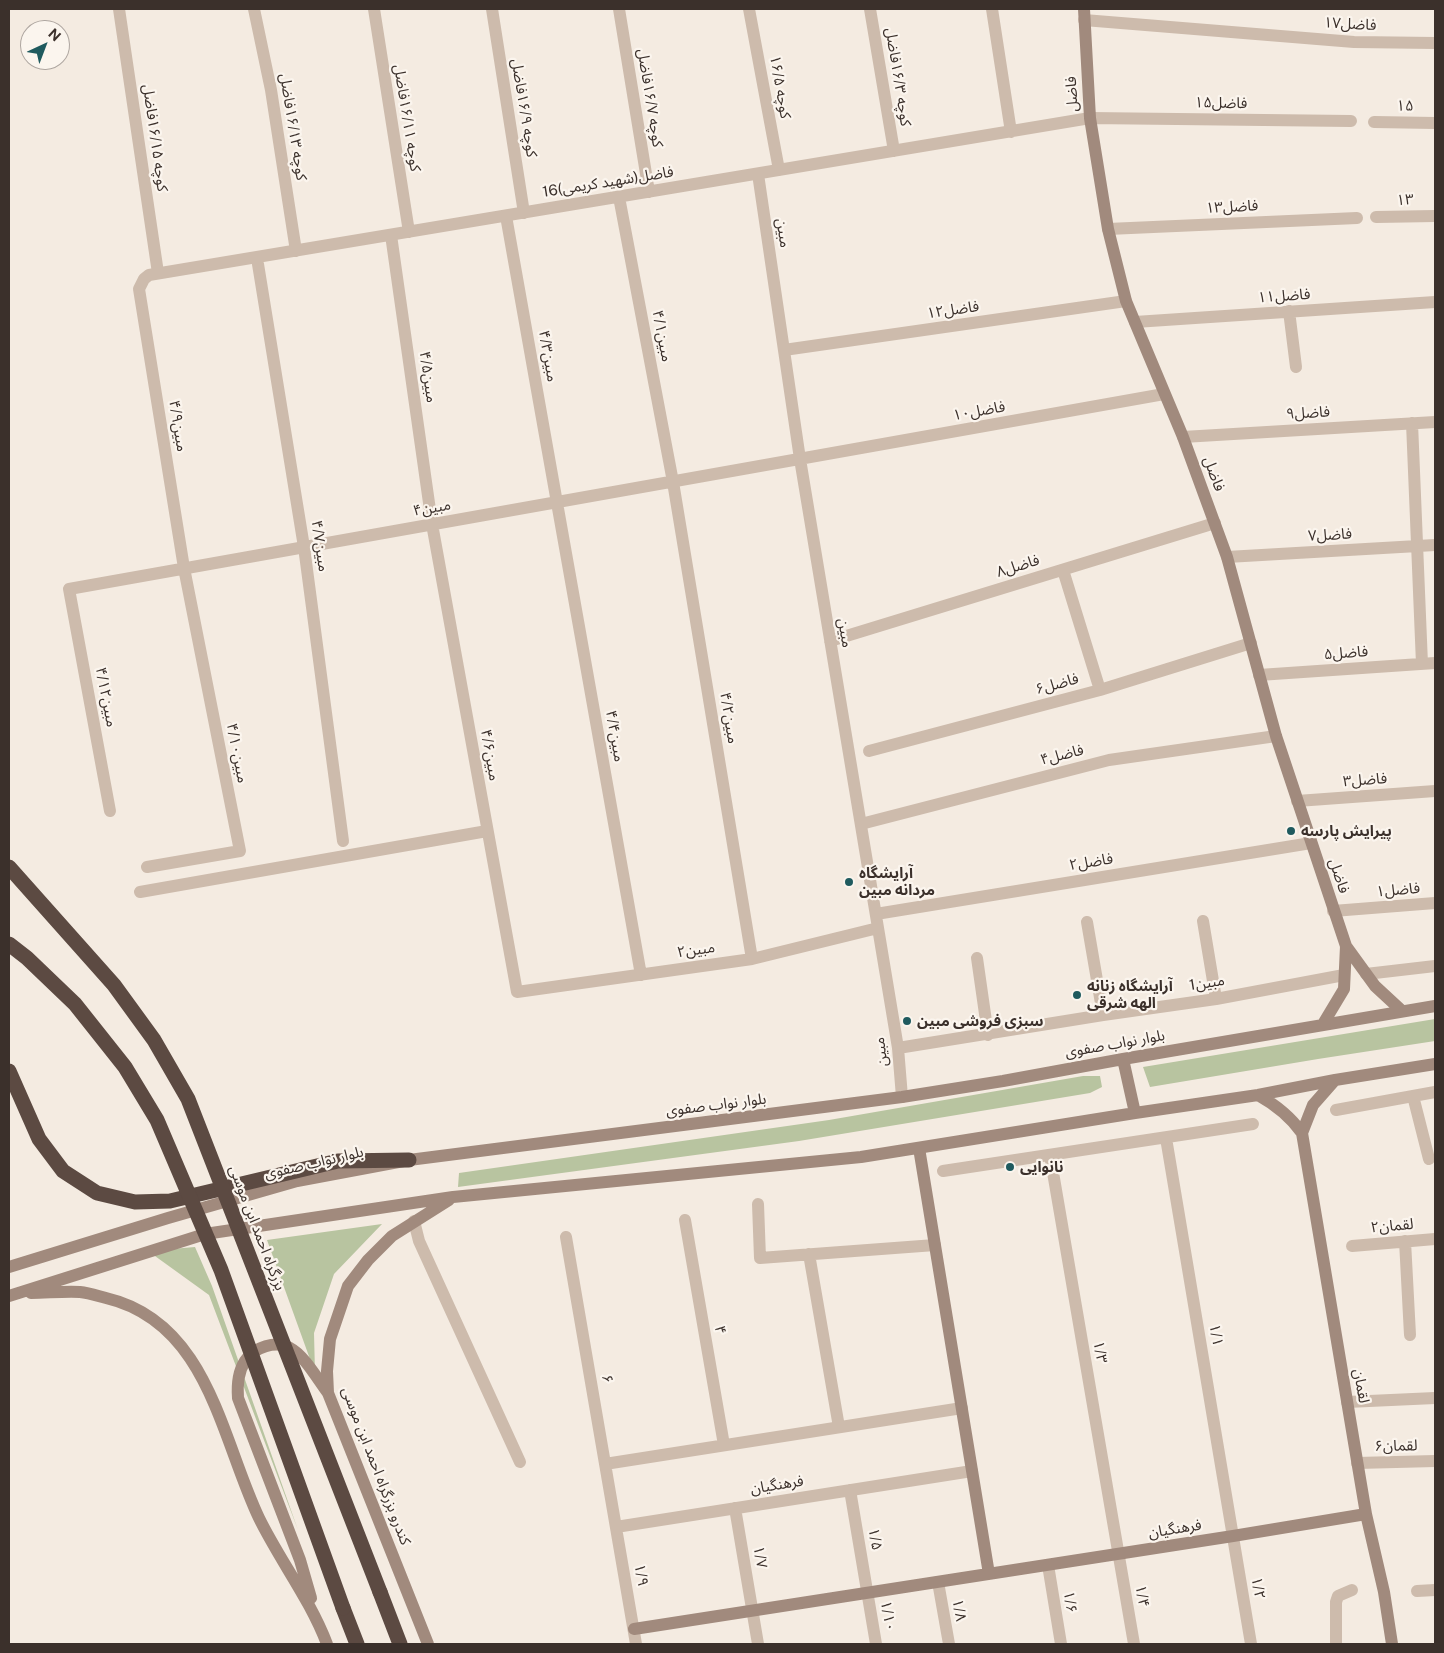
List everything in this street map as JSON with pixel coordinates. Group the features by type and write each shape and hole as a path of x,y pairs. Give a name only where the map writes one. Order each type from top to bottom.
{"highway":[{"name":"بزرگراه احمد ابن موسی","path":"9,867 114,985 154,1040 188,1099 400,1644"},
{"path":"9,944 27,958 75,1004 125,1067 157,1120 220,1270 357,1644"},
{"path":"9,1071 39,1139 63,1171 98,1193 135,1202 170,1201 338,1161 409,1160"}],"main road":[{"name":"فاضل","path":"1084,15 1090,118 1108,229 1126,301 1183,437 1227,558 1276,736 1346,946 1375,986 1402,1011"},
{"name":"فاضل","path":"1323,1024 1344,989 1346,946"},
{"name":"بلوار نواب صفوی","path":"9,1268 168,1218 297,1181 409,1160 902,1097 1435,1006"},
{"path":"1123,1059 1135,1113"},
{"path":"12,1295 205,1234 453,1197 861,1157 1258,1095 1435,1064"},
{"path":"1302,1133 1313,1105 1336,1080"},
{"path":"1258,1095 1283,1111 1302,1133"},
{"name":"لقمان","path":"1302,1133 1357,1463 1366,1514 1384,1592 1392,1644"},
{"path":"919,1148 989,1574"},
{"name":"کندرو بزرگراه احمد ابن موسی","path":"428,1644 328,1393 327,1371 330,1339 348,1286 368,1260 392,1236 453,1197"},
{"path":"12,1295 82,1292 127,1303 156,1321 182,1345 199,1371 216,1408 259,1518 318,1621"},
{"path":"327,1644 318,1621 300,1560 238,1398 237,1381 245,1360 259,1349 278,1344 291,1348 302,1358 328,1393"},
{"name":"فرهنگیان","path":"634,1629 1366,1514"}],"street":[{"name":"کوچه ۱۶/۱۵فاضل","path":"119,9 158,272"},
{"name":"کوچه ۱۶/۱۳فاضل","path":"254,9 271,90 296,251"},
{"name":"کوچه ۱۶/۱۱فاضل","path":"374,9 409,232"},
{"name":"کوچه ۱۶/۹فاضل","path":"492,9 524,213"},
{"name":"کوچه ۱۶/۷فاضل","path":"620,9 649,192"},
{"name":"کوچه ۱۶/۵","path":"750,9 778,170"},
{"name":"کوچه ۱۶/۳فاضل","path":"870,9 894,151"},
{"path":"992,9 1010,132"},
{"name":"۱۷فاضل","path":"1084,15 1354,42 1435,44"},
{"name":"16فاضل(شهید کریمی)","path":"158,272 257,258 1090,118"},
{"name":"۱۵فاضل","path":"1090,118 1352,121"},
{"name":"۱۵","path":"1374,122 1435,123"},
{"name":"مبین","path":"758,174 800,459 898,1048 902,1097"},
{"name":"۴/۱مبین","path":"619,197 673,482"},
{"name":"۴/۳مبین","path":"506,216 558,502"},
{"name":"۱۳","path":"1376,218 1435,216"},
{"name":"۱۳فاضل","path":"1108,229 1357,218"},
{"name":"۴/۵مبین","path":"391,235 432,524"},
{"name":"۴/۷مبین","path":"257,258 304,547 343,841"},
{"name":"۴/۹مبین","path":"158,272 144,279 139,289 184,568"},
{"name":"۱۲فاضل","path":"784,350 1126,301"},
{"name":"۱۱فاضل","path":"1135,322 1435,302"},
{"path":"1289,312 1296,367"},
{"name":"۱۰فاضل","path":"800,459 1164,394"},
{"name":"۹فاضل","path":"1183,437 1435,422"},
{"path":"1412,423 1422,664"},
{"name":"۴مبین","path":"69,589 800,459"},
{"name":"۴/۲مبین","path":"673,482 752,959"},
{"name":"۴/۴مبین","path":"558,502 641,975"},
{"name":"۸فاضل","path":"830,641 1215,523"},
{"name":"۴/۶مبین","path":"432,524 516,992"},
{"name":"۷فاضل","path":"1227,558 1435,545"},
{"name":"۴/۱۰مبین","path":"146,868 240,850 184,568"},
{"path":"1062,570 1100,690"},
{"name":"۴/۱۲مبین","path":"69,589 110,811"},
{"name":"۶فاضل","path":"869,751 1100,690 1250,644"},
{"name":"۵فاضل","path":"1259,675 1435,663"},
{"name":"۴فاضل","path":"861,824 1109,760 1276,736"},
{"name":"۳فاضل","path":"1297,801 1435,790"},
{"path":"140,892 488,831"},
{"name":"۲فاضل","path":"876,914 1311,843"},
{"name":"۱فاضل","path":"1333,911 1435,903"},
{"path":"1203,921 1216,999"},
{"path":"1087,922 1103,1015"},
{"name":"۲مبین","path":"516,992 752,959 878,928"},
{"path":"977,958 988,1034"},
{"path":"1366,974 1435,966"},
{"name":"1مبین","path":"898,1048 1216,999 1344,975"},
{"path":"1336,1110 1435,1092"},
{"path":"1413,1096 1430,1159"},
{"path":"943,1170 1252,1124"},
{"name":"۱/۱","path":"1166,1138 1233,1536"},
{"name":"۱/۳","path":"1050,1155 1118,1554"},
{"path":"758,1204 760,1258 935,1245"},
{"name":"۴","path":"685,1220 724,1445"},
{"path":"414,1222 419,1240 520,1462"},
{"name":"۶","path":"566,1237 616,1527"},
{"name":"۲لقمان","path":"1352,1246 1435,1239"},
{"path":"1405,1241 1410,1335"},
{"path":"809,1254 839,1427"},
{"path":"1347,1402 1435,1398"},
{"path":"605,1464 962,1408"},
{"name":"۶لقمان","path":"1357,1463 1435,1461"},
{"name":"فرهنگیان","path":"616,1527 972,1471"},
{"name":"۱/۵","path":"850,1490 867,1593"},
{"name":"۱/۷","path":"735,1508 758,1644"},
{"name":"۱/۹","path":"616,1527 636,1644"},
{"name":"۱/۲","path":"1233,1536 1251,1644"},
{"name":"۱/۴","path":"1118,1554 1134,1644"},
{"name":"۱/۶","path":"1048,1565 1061,1644"},
{"name":"۱/۸","path":"938,1582 949,1644"},
{"path":"1336,1644 1336,1602 1338,1596 1352,1590"},
{"path":"1417,1590 1435,1590"},
{"name":"۱/۱۰","path":"867,1593 876,1644"}],"green space":[{"path":"1435,1019 1435,1041 1150,1087 1143,1067"},
{"path":"1083,1076 1100,1076 1102,1087 1090,1093 799,1141 458,1187 459,1173 829,1120"},
{"path":"382,1224 334,1274 314,1333 315,1373 267,1240"},
{"path":"195,1247 212,1286 298,1530 209,1295 148,1251"}],"place":[{"name":"پیرایش پارسه","path":"1291,831"},
{"name":"آرایشگاه مردانه مبین","path":"849,882"},
{"name":"آرایشگاه زنانه الهه شرقی","path":"1077,995"},
{"name":"سبزی فروشی مبین","path":"907,1021"},
{"name":"نانوایی","path":"1010,1167"}]}
